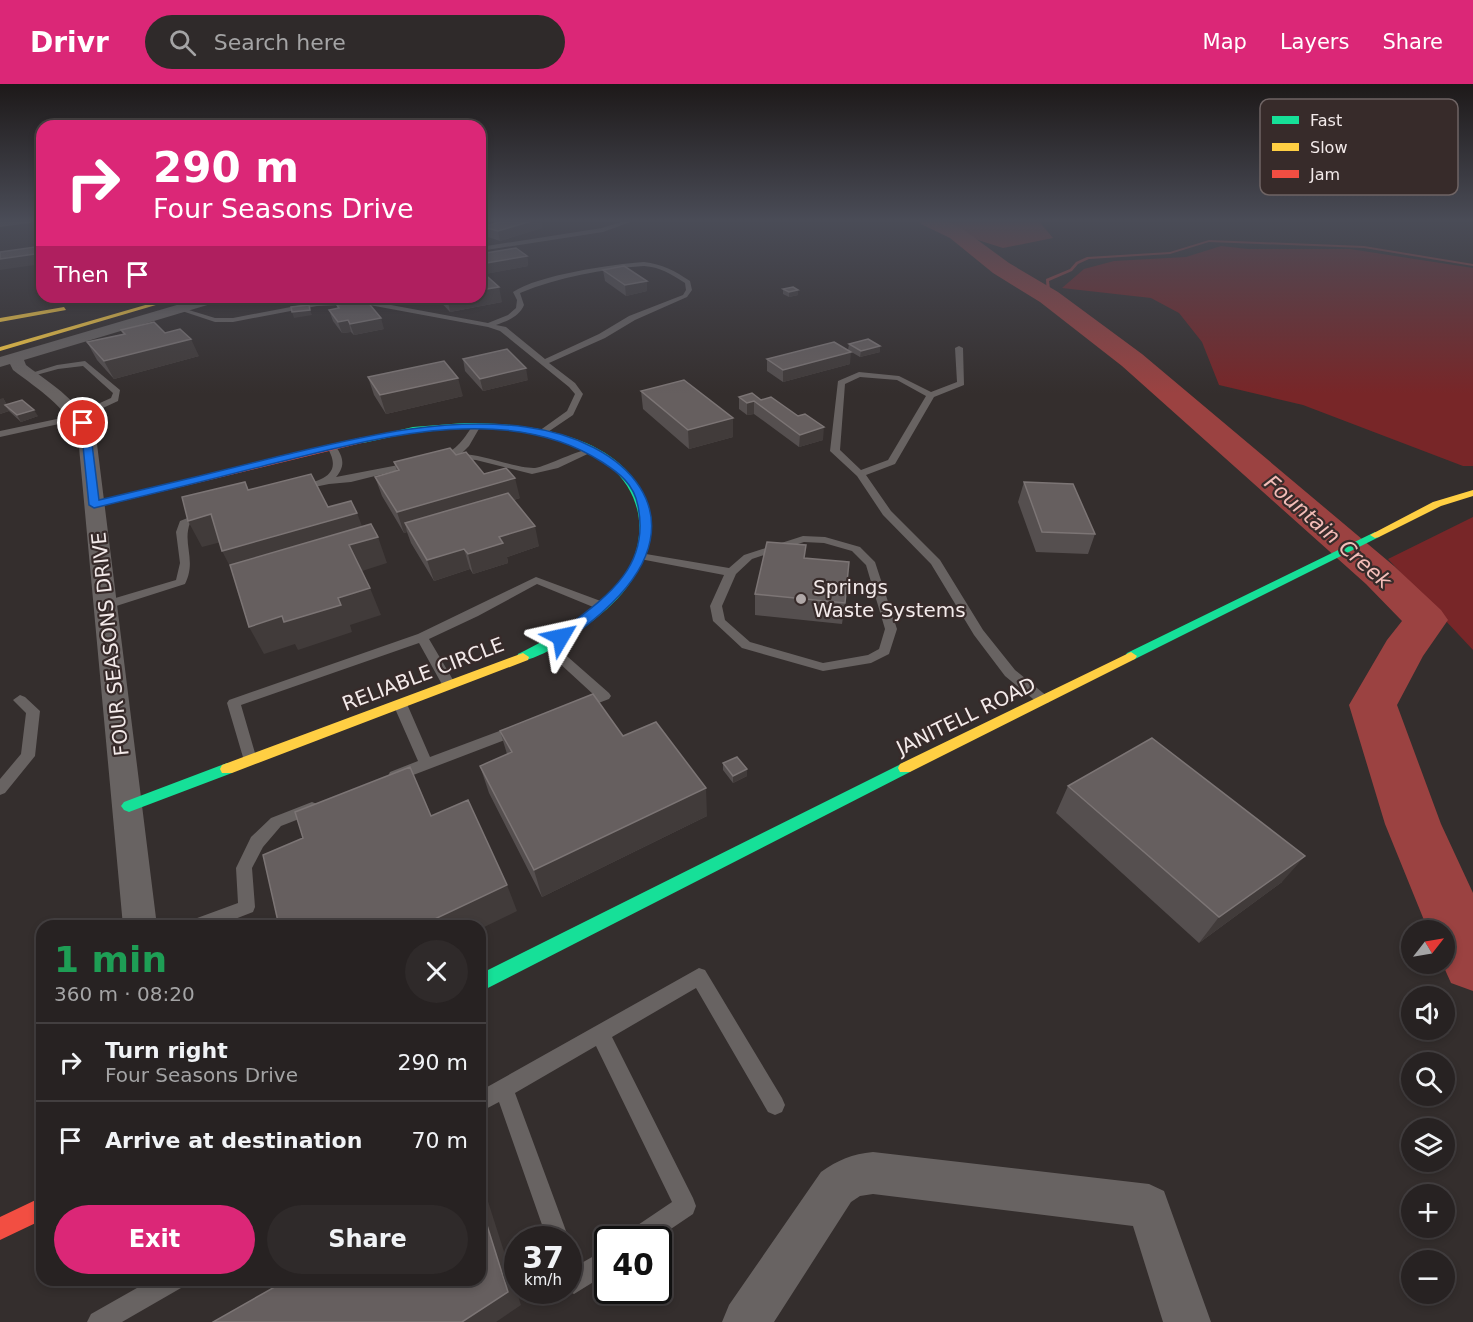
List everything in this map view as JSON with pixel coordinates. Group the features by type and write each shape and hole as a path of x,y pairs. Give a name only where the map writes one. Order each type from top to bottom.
{"main road":[{"path":"9,357 143,303"},
{"path":"0,320 69,308 0,326"},
{"name":"RELIABLE CIRCLE","path":"94,505 332,447 425,429 476,427 542,433 566,439 591,450 622,471 641,494 647,525 637,565 624,585 575,628 548,646 449,686 129,806"},
{"name":"JANITELL ROAD","path":"486,980 736,851 1437,504 1473,493"},
{"path":"0,1229 36,1211"}],"street":[{"path":"9,357 179,303"},
{"name":"FOUR SEASONS DRIVE","path":"9,357 72,407 87,436 129,806 139,920"},
{"path":"746,1322 836,1186 853,1175 873,1173 1149,1206 1187,1322"}],"lane":[{"path":"489,325 515,313 520,308 521,301 516,292 562,278"},
{"path":"544,362 603,336 632,318 685,296 689,290 688,282 681,278"},
{"path":"179,303 215,320 232,320 317,304 340,303"},
{"path":"369,303 503,329 572,385 579,394 577,407 565,419 542,433"},
{"path":"861,474 892,462 931,395 961,382 959,348"},
{"path":"0,434 40,428 103,407 115,399 117,392 85,363 57,367 9,357"},
{"path":"931,395 899,378 859,374 841,383 835,451 861,474 886,513 936,562 978,632 1010,673 1043,700"},
{"path":"453,456 464,447 476,427"},
{"path":"328,481 338,469 338,457 332,447"},
{"path":"286,492 328,481 351,479 453,456 476,457 532,471 555,466 591,450"},
{"path":"106,605 181,582 186,563 180,532 185,521 221,509"},
{"path":"640,556 731,572 748,557 803,539 825,540 856,549 871,564 891,629 885,651 871,659 824,667 746,645 719,621 716,606 731,572"},
{"path":"250,760 234,703 422,637 536,580 602,606"},
{"path":"422,637 449,686"},
{"path":"548,646 604,696 570,708"},
{"path":"0,789 28,756 33,711 20,700"},
{"path":"400,704 426,764"},
{"path":"383,780 526,726"},
{"path":"211,920 247,907 244,868 257,842 276,822 330,801"},
{"path":"486,1099 699,976 775,1105"},
{"path":"600,1033 685,1206 656,1226"},
{"path":"504,1089 553,1226"},
{"path":"99,1322 162,1286"}],"shaded area":[{"path":"1074,278 1473,278 1473,466 1463,466 1303,405 1219,385 1202,342 1179,313 1151,298 1062,288"},
{"path":"1473,517 1473,650 1388,559"}],"building":[{"path":"486,278 489,278 499,287 486,289"},
{"path":"614,278 642,278 647,281 625,285"},
{"path":"793,287 798,290 789,292 783,289"},
{"path":"368,303 381,318 350,324 348,320 338,322 329,310 339,308 337,305"},
{"path":"309,305 310,310 292,312 291,307"},
{"path":"154,322 165,333 180,329 191,339 104,361 87,342 125,334 121,330"},
{"path":"868,339 880,346 861,351 849,344"},
{"path":"834,342 851,352 783,370 767,359"},
{"path":"507,349 526,368 480,379 463,359"},
{"path":"444,361 458,378 380,395 368,377"},
{"path":"684,380 733,418 688,430 641,391"},
{"path":"752,393 761,400 771,397 798,416 805,414 824,427 800,435 754,401 747,403 739,397"},
{"path":"22,400 34,410 17,415 5,405"},
{"path":"450,448 456,455 466,452 484,474 506,468 515,478 397,512 375,477 399,470 394,462"},
{"path":"311,474 328,507 351,501 357,513 222,551 211,514 188,521 182,497 245,482 248,490"},
{"path":"1024,482 1073,484 1095,534 1042,532"},
{"path":"508,493 535,526 499,537 503,543 468,554 464,549 427,560 405,523"},
{"path":"371,524 378,537 349,545 370,588 338,598 341,605 284,622 282,616 249,627 230,565"},
{"path":"767,542 806,545 804,558 849,562 845,603 755,594"},
{"path":"593,694 623,736 656,722 706,788 534,870 480,766 512,752 500,731"},
{"path":"1152,738 1305,856 1219,917 1068,786"},
{"path":"737,757 747,769 733,776 723,763"},
{"path":"410,767 431,816 468,800 507,885 433,920 278,920 263,855 303,838 295,812"},
{"path":"486,1222 504,1279 504,1295 462,1322 213,1322 276,1286 486,1286"}],"waterway":[{"name":"Fountain Creek","path":"1017,278 1049,297 1132,360 1380,575 1426,620 1403,651 1373,705 1413,824 1473,962"},
{"path":"1049,297 1047,280 1052,278"}],"traffic: fast":[{"path":"363,440 439,427 516,428 541,432 584,446 616,466 628,479 638,494 644,511 645,530 642,550 632,574 601,608 564,635 523,657"},
{"path":"1131,656 1375,535"},
{"path":"486,980 905,768"},
{"path":"129,806 227,769"}],"traffic: slow":[{"path":"0,349 159,303"},
{"path":"0,320 64,309"},
{"path":"1375,535 1437,504 1473,493"},
{"path":"905,768 1131,656"},
{"path":"227,769 523,657"}],"traffic: jam":[{"path":"94,505 363,440"},
{"path":"0,1229 36,1211"}],"place":[{"name":"Springs Waste Systems","path":"801,599"}],"route":[{"path":"83,423 87,436 94,505 383,435 425,429 476,427 527,430 566,439 586,447 606,459 633,482 641,494 646,510 647,525 637,565 624,585 602,606 561,637"}]}
